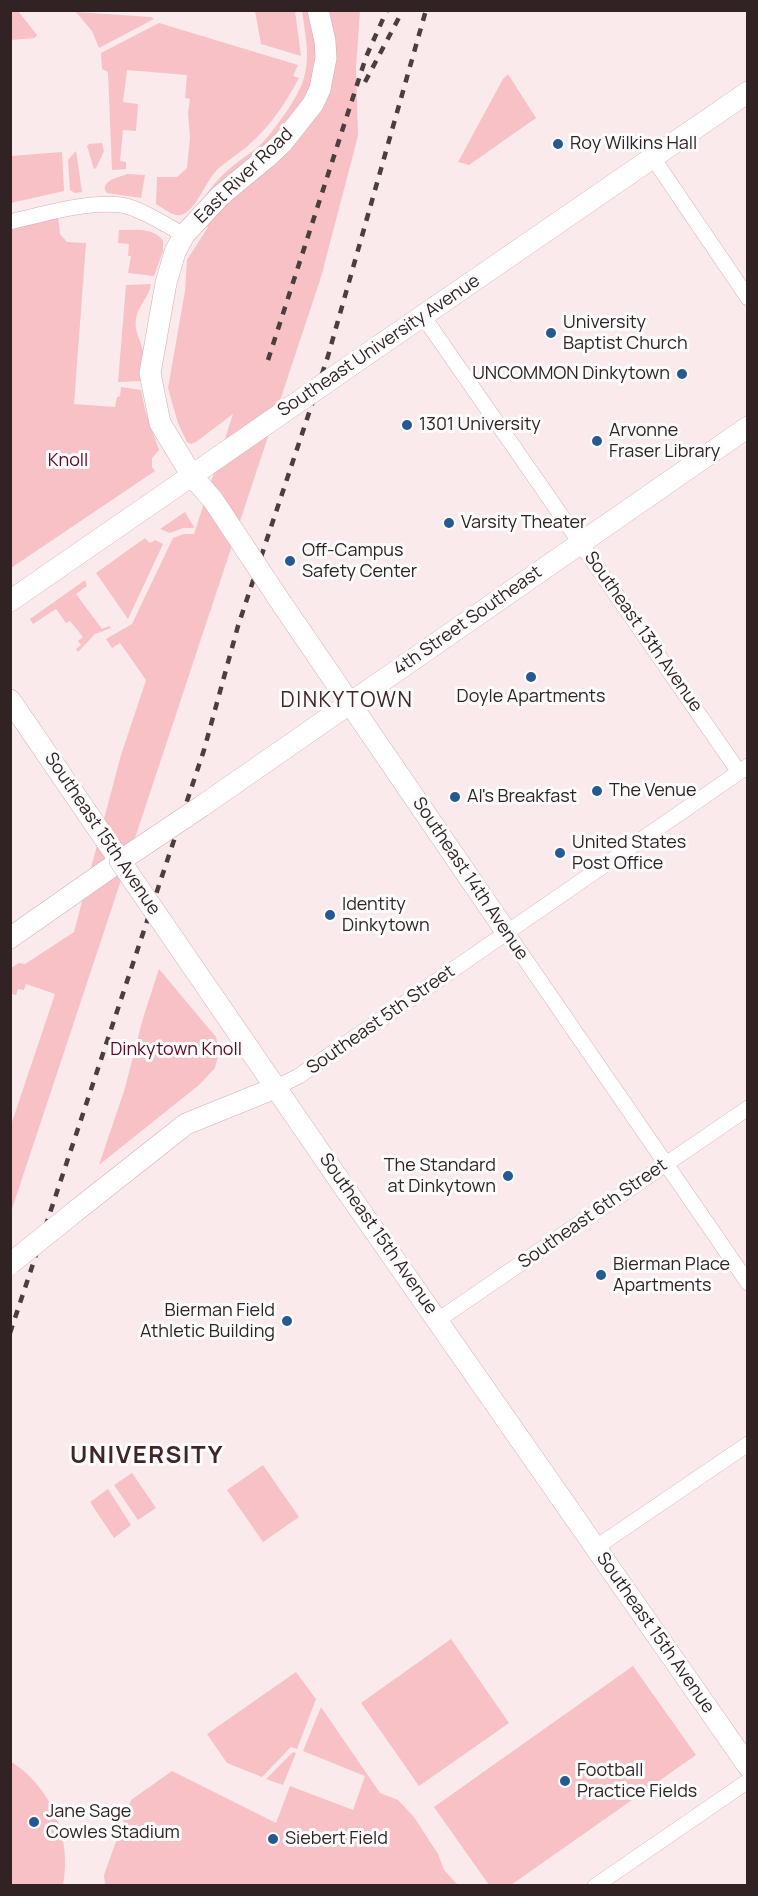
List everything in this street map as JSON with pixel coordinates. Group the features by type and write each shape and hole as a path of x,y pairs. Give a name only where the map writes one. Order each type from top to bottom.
{"street":[{"name":"East River Road","path":"192,476 160,423 150,373 166,283 175,252 184,235 220,196 283,142 313,104 324,73 326,58 325,41 318,10"},
{"name":"Southeast University Avenue","path":"10,602 747,92"},
{"path":"652,158 747,298"},
{"path":"10,222 90,205 122,205 184,235"},
{"name":"Southeast 13th Avenue","path":"423,316 581,543 743,769"},
{"name":"4th Street Southeast","path":"10,938 747,427"},
{"name":"Southeast 14th Avenue","path":"192,476 213,500 747,1282"},
{"name":"Southeast 15th Avenue","path":"10,700 275,1088 747,1766"},
{"name":"Southeast 5th Street","path":"10,1264 186,1124 299,1076 743,769"},
{"name":"Southeast 6th Street","path":"438,1320 747,1108"},
{"path":"595,1548 747,1444"},
{"path":"595,1886 747,1781"}],"green space":[{"path":"11,10 18,11 37,35 35,38 11,40"},
{"path":"255,11 295,11 301,56 261,44"},
{"path":"302,11 311,11 318,44 311,91 290,123 205,197 222,175 265,140 284,115 300,88 307,54"},
{"path":"329,11 360,11 356,67 358,136 321,277 11,1212 11,1125 55,994 26,984 24,990 18,989 16,995 12,994 11,997 11,968 19,963 25,964 74,932 121,755 146,680 120,643 112,648 106,639 132,624 173,538 184,534 194,534 233,414 191,444 187,442 178,423 168,388 185,291 187,260 208,227 204,224 304,130 330,18"},
{"path":"76,12 154,19 99,48 92,31"},
{"path":"159,23 298,65 293,76 299,78 272,120 248,146 216,171 191,208 181,215 171,213 156,204 157,177 177,177 187,168 190,99 185,98 187,75 127,70 123,102 138,104 136,131 123,130 120,161 126,162 126,169 112,170 108,72 102,69 101,53"},
{"path":"508,74 536,118 469,165 458,162 503,79"},
{"path":"102,143 104,151 94,169 87,146"},
{"path":"76,151 82,192 75,193 70,190 68,160"},
{"path":"62,152 64,191 11,203 11,156"},
{"path":"127,174 145,175 141,198 107,193 105,190 109,181"},
{"name":"Knoll","path":"58,218 60,234 67,242 86,243 74,404 115,407 121,387 141,390 145,410 159,450 152,458 152,467 155,471 11,568 11,228"},
{"path":"119,230 148,231 163,240 163,251 154,276 128,273 131,256 128,256 129,244 118,243"},
{"path":"151,284 136,319 143,352 141,381 118,382 126,285"},
{"path":"185,512 193,528 183,528 170,533 160,529"},
{"path":"145,538 150,543 155,540 163,544 128,619 96,573"},
{"path":"85,580 87,586 76,594 102,629 110,626 111,628 95,634 78,652 76,649 81,645 78,641 83,637 70,621 66,623 56,609 33,624 30,619"},
{"name":"Dinkytown Knoll","path":"159,969 216,1037 219,1051 215,1068 199,1085 99,1165 125,1088 143,1018"},
{"path":"263,1465 299,1517 263,1542 227,1490"},
{"path":"132,1473 156,1508 138,1520 114,1485"},
{"path":"108,1489 131,1525 114,1538 90,1502"},
{"path":"451,1639 509,1723 419,1786 361,1703"},
{"name":"Football Practice Fields","path":"633,1666 696,1755 511,1885 489,1885 434,1807"},
{"path":"296,1672 316,1699 297,1749 291,1747 262,1777 227,1763 207,1734"},
{"name":"Siebert Field","path":"321,1707 380,1793 398,1800 414,1817 438,1854 444,1870 458,1885 105,1885 104,1875 131,1800 172,1771 276,1823 290,1786 353,1810 365,1776 303,1751"},
{"path":"293,1752 296,1753 283,1785 266,1779"},
{"name":"Jane Sage Cowles Stadium","path":"10,1761 37,1785 48,1799 56,1815 64,1849 63,1885 11,1885"}],"railway":[{"path":"268,360 366,57 387,10"},
{"path":"365,82 403,10"},
{"path":"10,1333 204,750 238,626 328,356 426,10"}],"place":[{"name":"Roy Wilkins Hall","path":"558,144"},
{"name":"University Baptist Church","path":"551,333"},
{"name":"UNCOMMON Dinkytown","path":"682,374"},
{"name":"1301 University","path":"407,425"},
{"name":"Arvonne Fraser Library","path":"597,441"},
{"name":"Varsity Theater","path":"449,523"},
{"name":"Off-Campus Safety Center","path":"290,561"},
{"name":"Doyle Apartments","path":"531,677"},
{"name":"The Venue","path":"597,791"},
{"name":"Al's Breakfast","path":"455,797"},
{"name":"United States Post Office","path":"560,853"},
{"name":"Identity Dinkytown","path":"330,915"},
{"name":"The Standard at Dinkytown","path":"508,1176"},
{"name":"Bierman Place Apartments","path":"601,1275"},
{"name":"Bierman Field Athletic Building","path":"287,1321"},
{"name":"Football Practice Fields","path":"565,1781"},
{"name":"Jane Sage Cowles Stadium","path":"34,1822"},
{"name":"Siebert Field","path":"273,1839"}],"district":[{"name":"DINKYTOWN","path":"347,701"},
{"name":"UNIVERSITY","path":"147,1456"}]}
